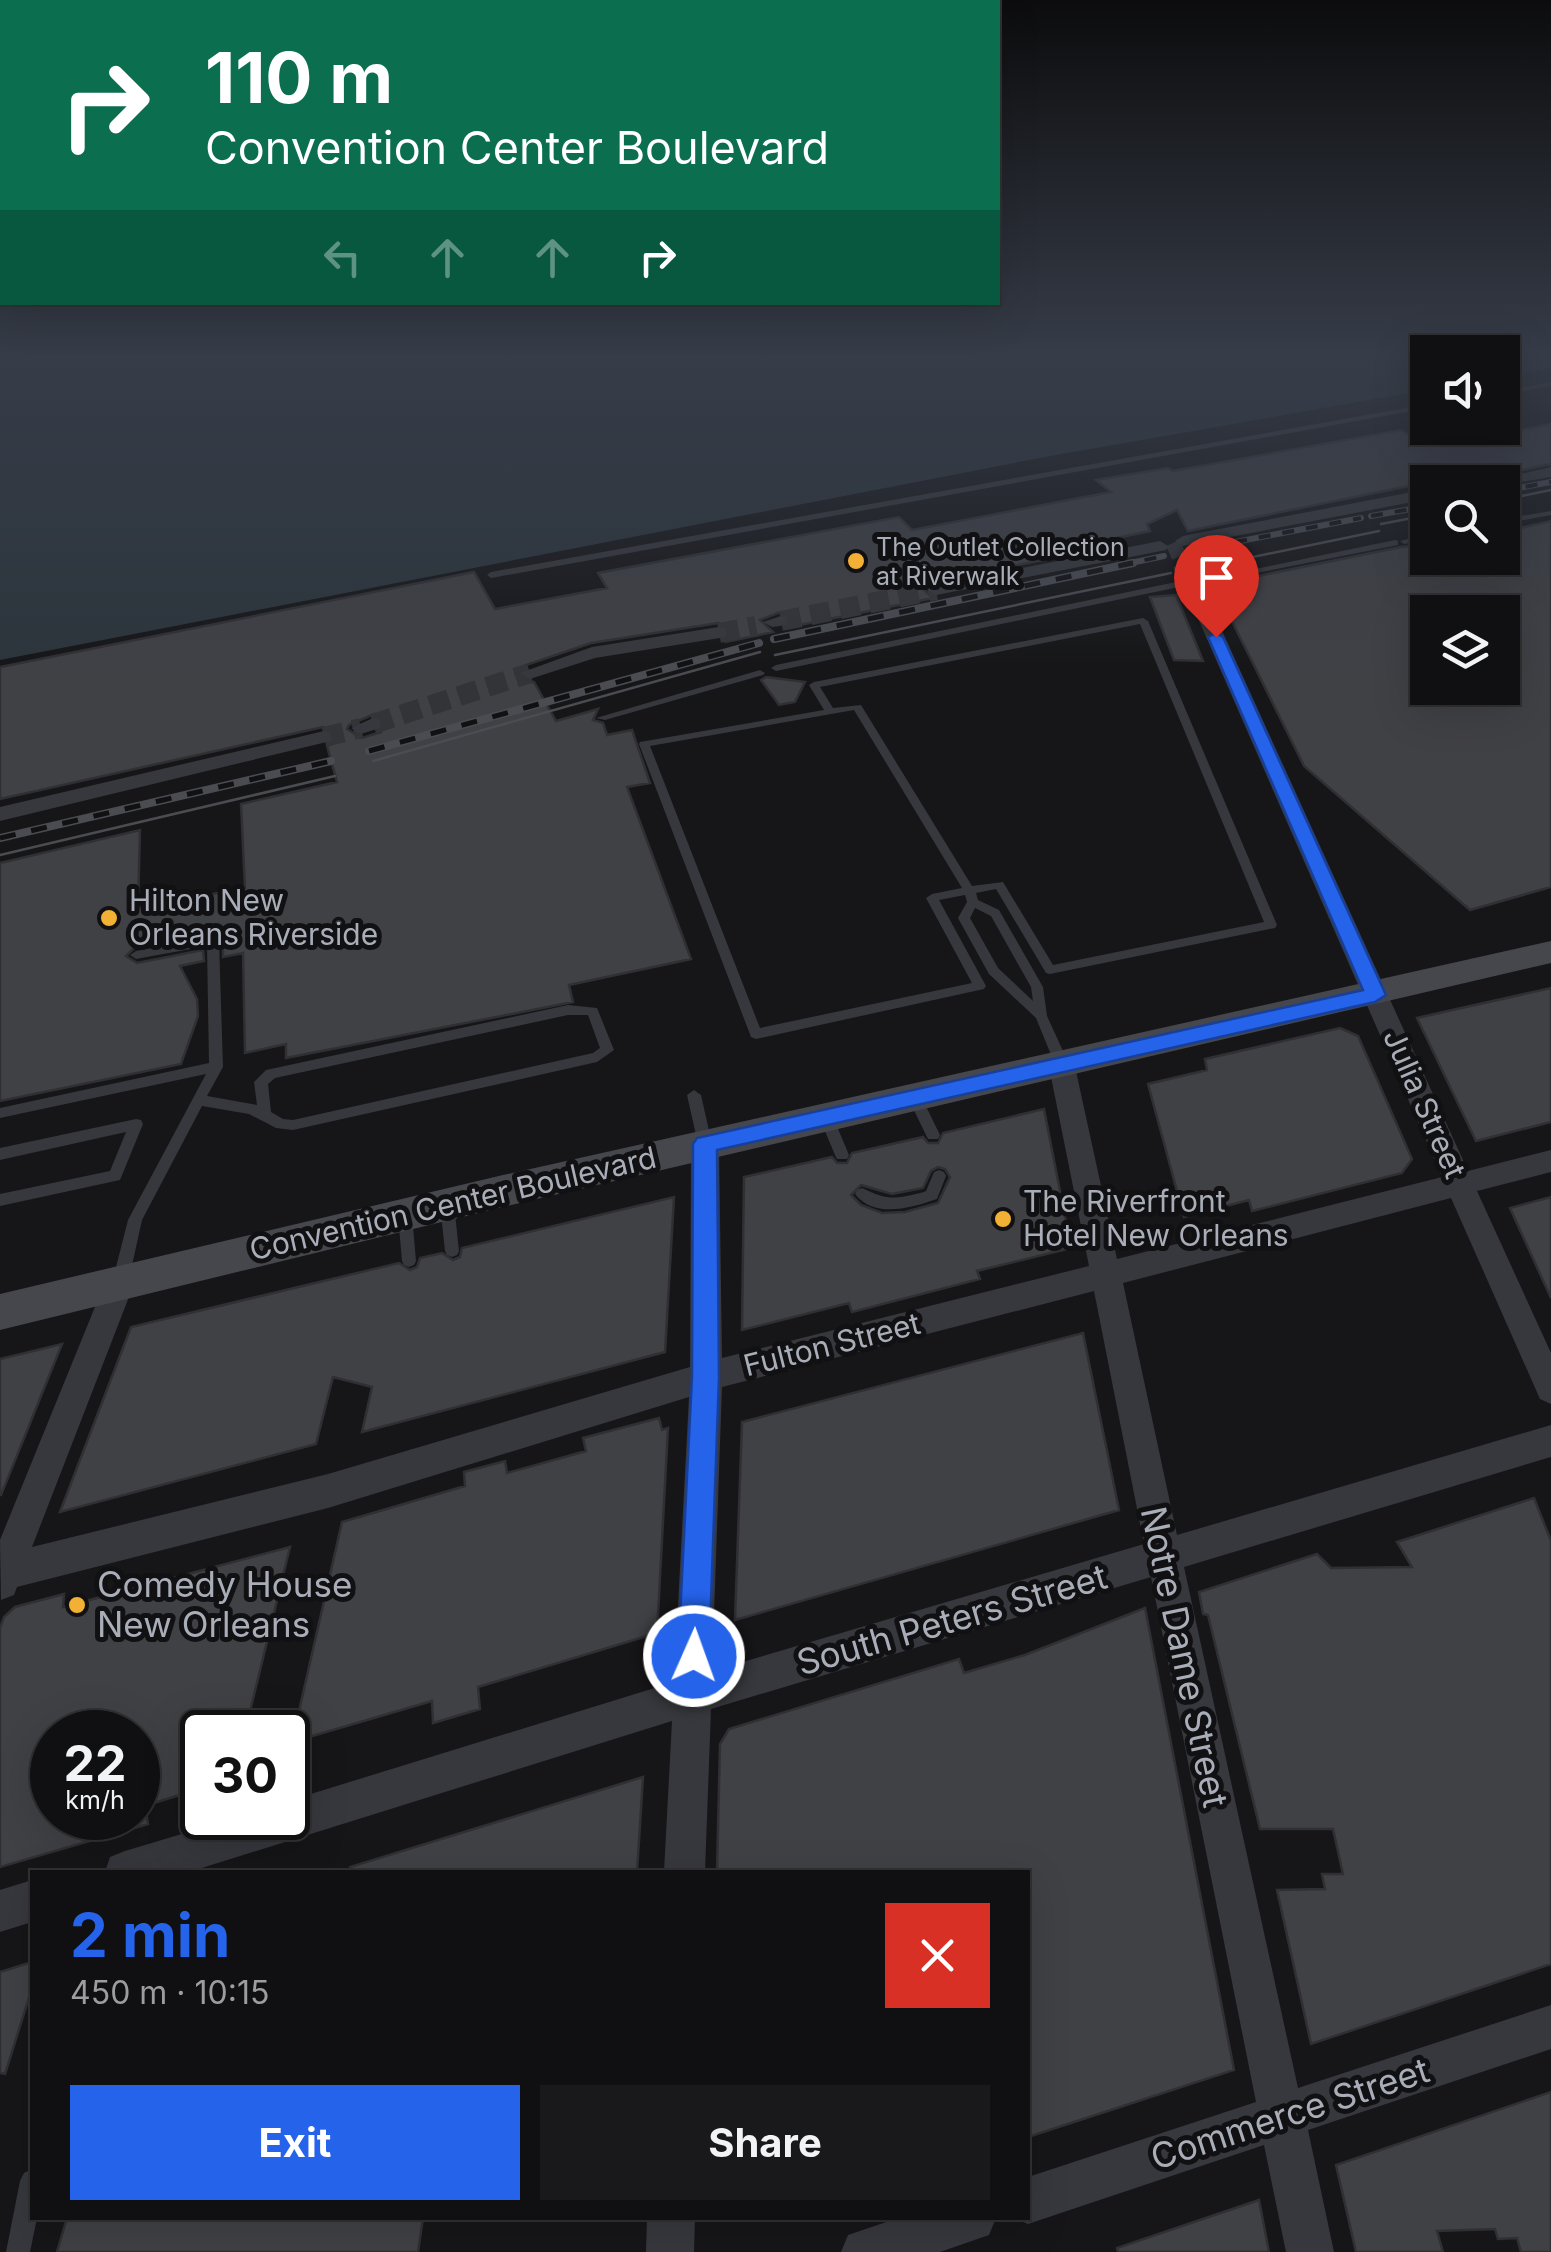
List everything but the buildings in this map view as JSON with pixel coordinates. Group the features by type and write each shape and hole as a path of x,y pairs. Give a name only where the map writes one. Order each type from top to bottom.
{"street":[{"path":"1520,477 1551,472"},
{"path":"1183,542 1410,497"},
{"path":"936,590 1160,546"},
{"name":"Julia Street","path":"1200,590 1551,1389"},
{"path":"530,673 592,653 720,633"},
{"path":"0,814 324,737"},
{"name":"Convention Center Boulevard","path":"0,1312 825,1116 1375,995 1551,952"},
{"name":"Notre Dame Street","path":"1061,1062 1310,2252"},
{"path":"685,1870 706,1377 705,1144"},
{"name":"Fulton Street","path":"2,1576 328,1490 706,1377 1551,1162"},
{"path":"2,1576 120,1284"},
{"name":"South Peters Street","path":"131,1870 692,1696 1551,1440"},
{"path":"0,1911 30,1902"},
{"name":"Commerce Street","path":"1030,2199 1551,2027"},
{"path":"670,2252 671,2220"},
{"path":"864,2252 966,2220"}],"lane":[{"path":"491,575 1150,456"},
{"path":"1520,518 1551,512"},
{"path":"811,517 828,530"},
{"path":"1200,590 1410,540"},
{"path":"776,668 1176,586"},
{"path":"830,712 814,685 1143,620 1270,926 1050,970 999,885 971,896 932,898 980,986 756,1034 644,744 856,708 971,896 995,912 1037,987 1041,1016 1061,1062"},
{"path":"601,718 760,672"},
{"path":"971,896 964,918 993,971 1041,1016"},
{"path":"120,1284 135,1220 216,1066 213,941 136,955"},
{"path":"199,1100 264,1112 281,1124 293,1125 597,1057 607,1050 593,1011 568,1010 271,1074 262,1082 264,1112"},
{"path":"0,1113 216,1066"},
{"path":"694,1095 705,1144"},
{"path":"914,1096 933,1135"},
{"path":"825,1116 842,1155"},
{"path":"0,1154 136,1124 115,1176 0,1200"},
{"path":"862,1194 869,1202 915,1200 932,1195 939,1176"},
{"path":"447,1204 452,1250"},
{"path":"405,1214 409,1261"},
{"path":"18,2252 30,2191"}],"shaded area":[{"path":"0,456 1050,456 0,660"}],"tunnel":[{"path":"1173,543 1183,565"},
{"path":"1182,563 1199,600"},
{"path":"781,621 936,590"},
{"path":"719,633 756,626"},
{"path":"373,724 530,673"},
{"path":"324,737 361,728"}],"tram line":[{"path":"1520,496 1551,490"},
{"path":"1381,524 1410,518"},
{"path":"1195,569 1379,531"},
{"path":"775,655 1171,573"},
{"path":"373,761 760,652"},
{"path":"0,855 335,776"}],"railway":[{"path":"1520,488 1551,482"},
{"path":"1371,516 1410,509"},
{"path":"1188,551 1361,518"},
{"path":"1121,565 1164,556"},
{"path":"774,639 1133,563"},
{"path":"369,751 759,643"},
{"path":"0,838 331,761"}],"place":[{"name":"The Outlet Collection at Riverwalk","path":"856,561"},
{"name":"Hilton New Orleans Riverside","path":"109,918"},
{"name":"The Riverfront Hotel New Orleans","path":"1003,1219"},
{"name":"Comedy House New Orleans","path":"77,1605"}],"route":[{"path":"694,1656 706,1377 705,1144 1375,995 1216,637"}]}
